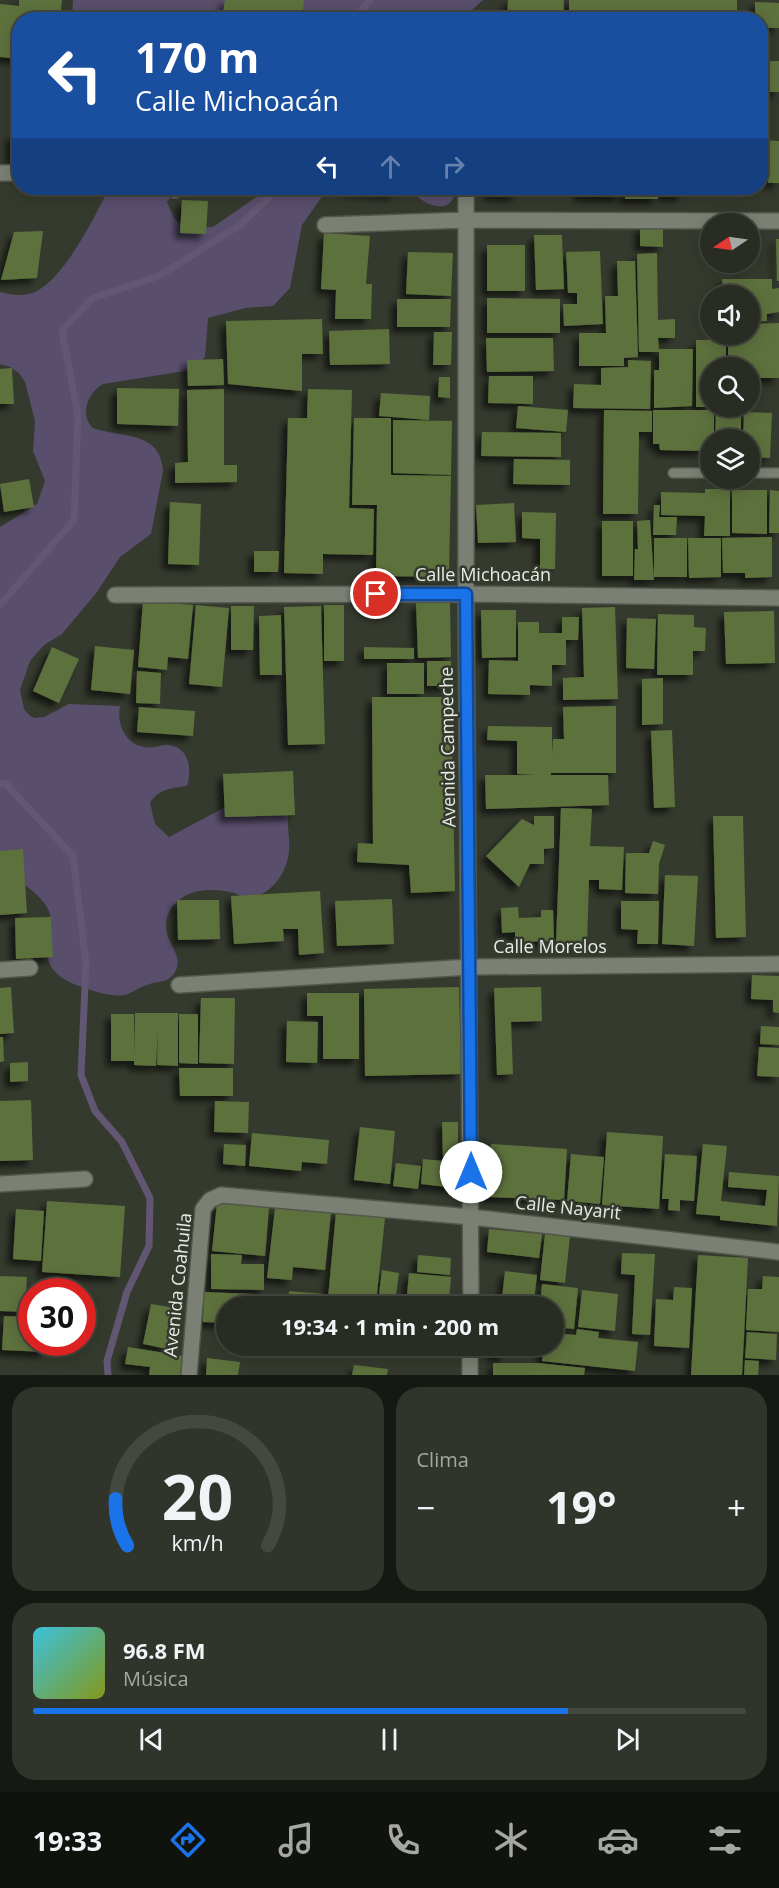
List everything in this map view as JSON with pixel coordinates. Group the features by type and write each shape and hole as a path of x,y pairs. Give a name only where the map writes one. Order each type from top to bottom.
{"street":[{"name":"Avenida Campeche","path":"466,195 466,594 471,1296"},
{"path":"325,225 466,219 779,221"},
{"name":"Calle Michoacán","path":"115,595 466,594 779,598"},
{"name":"Calle Morelos","path":"178,985 470,967 779,964"},
{"path":"0,970 30,968"},
{"path":"0,1184 85,1179"},
{"name":"Calle Nayarit","path":"210,1200 221,1195 471,1217 779,1252"},
{"name":"Avenida Coahuila","path":"189,1375 203,1209 210,1200"},
{"path":"470,1356 470,1375"}],"lane":[{"path":"673,473 700,473"},
{"path":"760,473 779,473"}],"shaded area":[{"path":"73,0 483,0 468,12 72,12"},
{"path":"106,195 172,195 167,202 174,218 184,228 213,227 259,195 323,195 302,225 290,288 273,306 245,308 208,318 205,357 191,370 103,384 93,392 87,404 87,417 93,428 147,442 155,448 161,458 163,471 151,534 120,557 97,592 62,634 44,645 30,661 20,690 24,709 35,718 44,717 69,704 120,706 122,730 131,742 146,747 169,745 181,750 189,767 187,786 161,792 150,803 155,824 169,837 229,805 288,814 288,860 275,884 261,894 252,897 212,890 191,893 177,901 168,913 166,921 168,937 178,960 173,975 166,980 146,985 128,994 118,995 102,993 78,985 54,971 47,956 50,915 45,903 0,868 0,527 37,504 45,481 33,451 35,421 25,382 19,373 0,364 0,292 23,295 37,291 48,283 69,259"},
{"path":"416,195 454,195 450,203 444,206 429,204"}],"building":[{"path":"19,0 62,0 61,12 12,12 12,58 0,57 0,4 19,6"},
{"path":"225,0 304,0 303,12 223,12"},
{"path":"508,0 564,0 563,12 507,12"},
{"path":"569,0 737,0 737,12 569,12"},
{"path":"755,2 779,3 779,28 768,28 768,12 755,12"},
{"path":"768,61 779,61 779,92 768,92"},
{"path":"11,134 12,134 12,159"},
{"path":"768,140 779,141 779,183 768,183"},
{"path":"621,195 621,197 579,196"},
{"path":"625,195 658,195 658,199 625,199"},
{"path":"182,200 208,201 206,234 180,233"},
{"path":"640,226 663,227 663,247 640,246"},
{"path":"43,231 37,278 1,280 14,232"},
{"path":"324,233 370,236 366,284 372,284 371,319 335,319 336,290 321,289"},
{"path":"534,235 562,235 564,289 536,290"},
{"path":"776,239 779,239 779,281 777,281"},
{"path":"487,245 525,245 525,291 487,291"},
{"path":"600,251 603,324 564,326 563,304 577,304 577,293 568,293 566,252"},
{"path":"408,252 453,253 451,296 406,294"},
{"path":"657,253 658,320 675,319 675,338 658,338 659,349 693,349 692,406 654,408 654,370 659,370 659,352 639,352 637,254"},
{"path":"617,261 635,261 638,357 624,358 624,366 579,366 579,333 606,333 605,296 618,296"},
{"path":"722,279 772,279 772,289 779,288 779,312 767,314 767,321 760,321 760,285 722,285"},
{"path":"487,298 560,299 560,333 487,333"},
{"path":"397,299 451,299 450,327 397,327"},
{"path":"322,319 323,354 302,354 302,391 228,384 226,321"},
{"path":"779,323 779,378 760,378 760,357 728,357 728,345 760,345 760,324"},
{"path":"389,329 390,364 330,365 329,331"},
{"path":"434,332 452,332 451,365 433,365"},
{"path":"486,338 553,338 554,371 487,372"},
{"path":"696,340 700,340 700,345 726,345 726,357 700,357 700,407 696,407"},
{"path":"223,359 224,385 188,386 187,360"},
{"path":"628,360 651,361 650,409 573,408 574,384 601,385 601,368 629,367"},
{"path":"12,368 14,404 0,404 0,369"},
{"path":"489,376 533,376 533,404 488,403"},
{"path":"439,377 450,377 450,398 438,397"},
{"path":"117,388 179,389 178,426 117,424"},
{"path":"224,389 224,465 237,465 237,482 175,483 175,463 188,462 187,390"},
{"path":"308,389 352,390 349,508 374,509 373,555 323,554 323,574 284,573 288,418 307,418"},
{"path":"381,393 430,396 429,420 379,416"},
{"path":"518,406 568,410 566,432 516,428"},
{"path":"604,410 652,411 652,432 639,432 638,514 603,514"},
{"path":"653,410 700,410 700,417 714,417 714,429 700,429 700,451 660,450 659,444 653,444"},
{"path":"760,413 772,413 770,458 760,458 760,429 743,429 744,417 760,417"},
{"path":"716,417 741,417 741,429 715,429"},
{"path":"354,418 391,418 391,475 451,476 449,577 376,576 377,505 352,505"},
{"path":"393,420 452,421 451,475 393,473"},
{"path":"482,432 561,433 561,457 481,456"},
{"path":"514,459 570,460 570,485 513,484"},
{"path":"29,479 34,507 4,512 0,484"},
{"path":"705,489 730,489 730,536 704,536 705,516 661,515 661,492 705,493"},
{"path":"732,490 767,490 767,534 732,533"},
{"path":"770,490 779,491 779,533 769,533"},
{"path":"170,502 201,504 199,565 168,564"},
{"path":"514,503 516,542 478,543 476,505"},
{"path":"654,505 660,505 659,517 677,517 676,535 653,535"},
{"path":"522,512 556,513 555,569 540,569 540,539 522,538"},
{"path":"650,520 654,580 634,580 635,549 638,549 637,521"},
{"path":"602,521 633,521 633,576 602,576"},
{"path":"772,537 772,577 745,578 745,573 723,573 722,538"},
{"path":"654,538 687,538 687,577 654,577"},
{"path":"688,538 721,538 721,577 689,578"},
{"path":"254,551 279,551 278,572 254,572"},
{"path":"143,601 193,605 188,659 168,657 167,670 138,667"},
{"path":"450,602 451,657 418,658 416,603"},
{"path":"196,605 229,608 222,687 189,684"},
{"path":"324,605 344,605 344,661 324,661"},
{"path":"231,606 254,606 253,650 231,650"},
{"path":"321,606 325,744 288,745 284,607"},
{"path":"615,607 618,699 563,700 563,678 584,677 582,608"},
{"path":"481,610 516,610 516,657 482,658"},
{"path":"774,611 775,663 726,664 724,612"},
{"path":"658,614 694,615 694,627 706,628 705,651 693,651 693,675 657,675"},
{"path":"281,615 282,675 260,675 259,616"},
{"path":"562,617 579,617 578,640 566,640 566,665 552,665 552,686 530,685 530,695 488,694 489,660 518,661 518,622 539,622 539,633 562,633"},
{"path":"627,618 656,619 654,669 626,668"},
{"path":"95,646 134,650 130,694 91,690"},
{"path":"52,647 79,659 59,703 33,691"},
{"path":"364,647 414,648 414,659 364,659"},
{"path":"427,661 451,661 452,686 427,686"},
{"path":"387,663 424,663 424,694 387,694"},
{"path":"137,671 161,673 160,704 136,703"},
{"path":"663,678 663,724 642,725 642,679"},
{"path":"372,697 451,697 455,891 411,893 409,865 357,862 358,843 373,844"},
{"path":"616,706 616,773 551,773 551,775 608,775 609,805 486,809 485,775 537,775 517,774 517,741 487,740 488,726 552,727 552,754 553,739 564,739 563,707"},
{"path":"139,707 195,711 193,736 137,732"},
{"path":"672,730 675,807 654,808 651,731"},
{"path":"293,771 295,815 225,817 223,774"},
{"path":"561,808 592,809 590,846 624,847 622,890 599,889 599,880 589,880 587,945 556,943"},
{"path":"534,816 554,816 554,848 544,849 544,864 530,864 519,887 486,856 522,819 534,825"},
{"path":"713,816 743,816 746,937 716,938"},
{"path":"653,841 665,845 659,864 658,894 625,893 626,853 649,853"},
{"path":"23,849 27,913 0,915 0,851"},
{"path":"665,875 698,876 694,946 662,944"},
{"path":"320,891 324,953 299,955 298,929 283,929 284,941 234,944 231,896"},
{"path":"392,899 394,944 337,946 335,901"},
{"path":"177,900 219,900 220,939 178,940"},
{"path":"621,901 659,901 658,944 637,944 638,930 621,929"},
{"path":"518,907 519,918 541,917 541,910 553,910 554,941 515,942 515,932 502,933 501,908"},
{"path":"51,917 53,957 16,959 15,918"},
{"path":"752,975 779,976 779,1013 773,1012 773,1000 751,999"},
{"path":"11,987 14,1033 0,1034 0,988"},
{"path":"459,987 461,1074 365,1076 364,989"},
{"path":"541,987 542,1021 511,1022 513,1074 497,1075 494,988"},
{"path":"307,993 359,993 359,1059 323,1059 323,1016 307,1016"},
{"path":"201,998 235,998 234,1064 199,1063"},
{"path":"135,1013 178,1013 178,1066 157,1065 158,1030 156,1066 134,1065 134,1061 111,1061 111,1014 134,1014 134,1056"},
{"path":"179,1014 198,1014 198,1064 179,1063"},
{"path":"287,1021 318,1022 317,1063 286,1062"},
{"path":"761,1026 779,1027 779,1045 760,1044"},
{"path":"0,1037 3,1037 4,1061 0,1062"},
{"path":"759,1047 779,1048 779,1077 757,1076"},
{"path":"28,1062 28,1081 10,1082 10,1063"},
{"path":"179,1068 233,1068 233,1096 180,1096"},
{"path":"31,1100 33,1160 0,1161 0,1101"},
{"path":"215,1101 249,1102 248,1133 214,1132"},
{"path":"442,1122 458,1122 458,1163 455,1188 421,1184 423,1159 443,1161"},
{"path":"360,1127 395,1131 390,1184 354,1180"},
{"path":"607,1132 663,1136 659,1209 602,1205"},
{"path":"252,1133 329,1140 327,1164 302,1162 301,1171 249,1166"},
{"path":"224,1144 246,1145 245,1166 223,1164"},
{"path":"491,1144 567,1149 564,1200 488,1197"},
{"path":"703,1144 727,1146 721,1201 765,1206 767,1190 728,1187 729,1172 779,1176 777,1226 720,1220 720,1216 696,1214"},
{"path":"571,1154 604,1157 600,1204 567,1201"},
{"path":"665,1154 697,1156 694,1201 680,1200 680,1211 668,1210 669,1199 662,1199"},
{"path":"396,1163 421,1166 418,1189 393,1186"},
{"path":"47,1201 125,1206 120,1277 42,1272"},
{"path":"217,1203 269,1207 265,1256 212,1251"},
{"path":"275,1208 331,1213 325,1270 293,1267 292,1280 267,1278"},
{"path":"16,1209 44,1211 41,1261 13,1259"},
{"path":"336,1212 385,1218 377,1296 328,1296"},
{"path":"489,1229 542,1234 539,1258 487,1252"},
{"path":"545,1234 570,1237 565,1283 540,1280"},
{"path":"622,1253 655,1254 650,1335 632,1334 635,1275 621,1274"},
{"path":"211,1254 242,1255 241,1264 264,1264 264,1290 211,1289"},
{"path":"418,1255 451,1258 450,1275 417,1272"},
{"path":"698,1255 748,1258 742,1375 691,1375"},
{"path":"382,1270 399,1273 396,1295 379,1294"},
{"path":"505,1271 537,1275 535,1296 502,1296"},
{"path":"409,1273 451,1277 449,1296 407,1295"},
{"path":"0,1276 27,1277 18,1278 18,1312 0,1311"},
{"path":"763,1276 779,1277 779,1332 746,1330 748,1289 762,1289"},
{"path":"542,1284 578,1288 574,1329 564,1328 564,1296 541,1296"},
{"path":"674,1287 692,1288 689,1348 654,1346 656,1299 673,1300"},
{"path":"582,1290 618,1294 615,1331 578,1327"},
{"path":"289,1291 324,1294 324,1296 289,1296"},
{"path":"204,1292 281,1295 216,1296 216,1323 203,1322"},
{"path":"151,1304 175,1308 167,1349 143,1344"},
{"path":"4,1316 18,1316 18,1351 2,1350"},
{"path":"577,1329 599,1332 598,1338 638,1342 635,1371 542,1361 542,1356 564,1356 564,1334 576,1335"},
{"path":"747,1332 777,1334 776,1360 745,1358"},
{"path":"128,1347 183,1356 180,1375 149,1375 150,1367 125,1364"},
{"path":"207,1358 240,1362 238,1375 206,1375"},
{"path":"745,1360 759,1361 758,1375 744,1375"},
{"path":"493,1363 538,1363 585,1368 584,1375 493,1375"},
{"path":"354,1365 388,1369 387,1375 352,1375"}],"waterway":[{"path":"360,12 370,0"},
{"path":"0,605 74,520 78,416 62,330 93,298 159,276 240,225 272,195"},
{"path":"0,784 6,784 73,856 86,963 81,1075 95,1111 122,1142 150,1198 149,1246 127,1292 107,1361 108,1375"}],"route":[{"path":"376,594 466,594 471,1172"}]}
